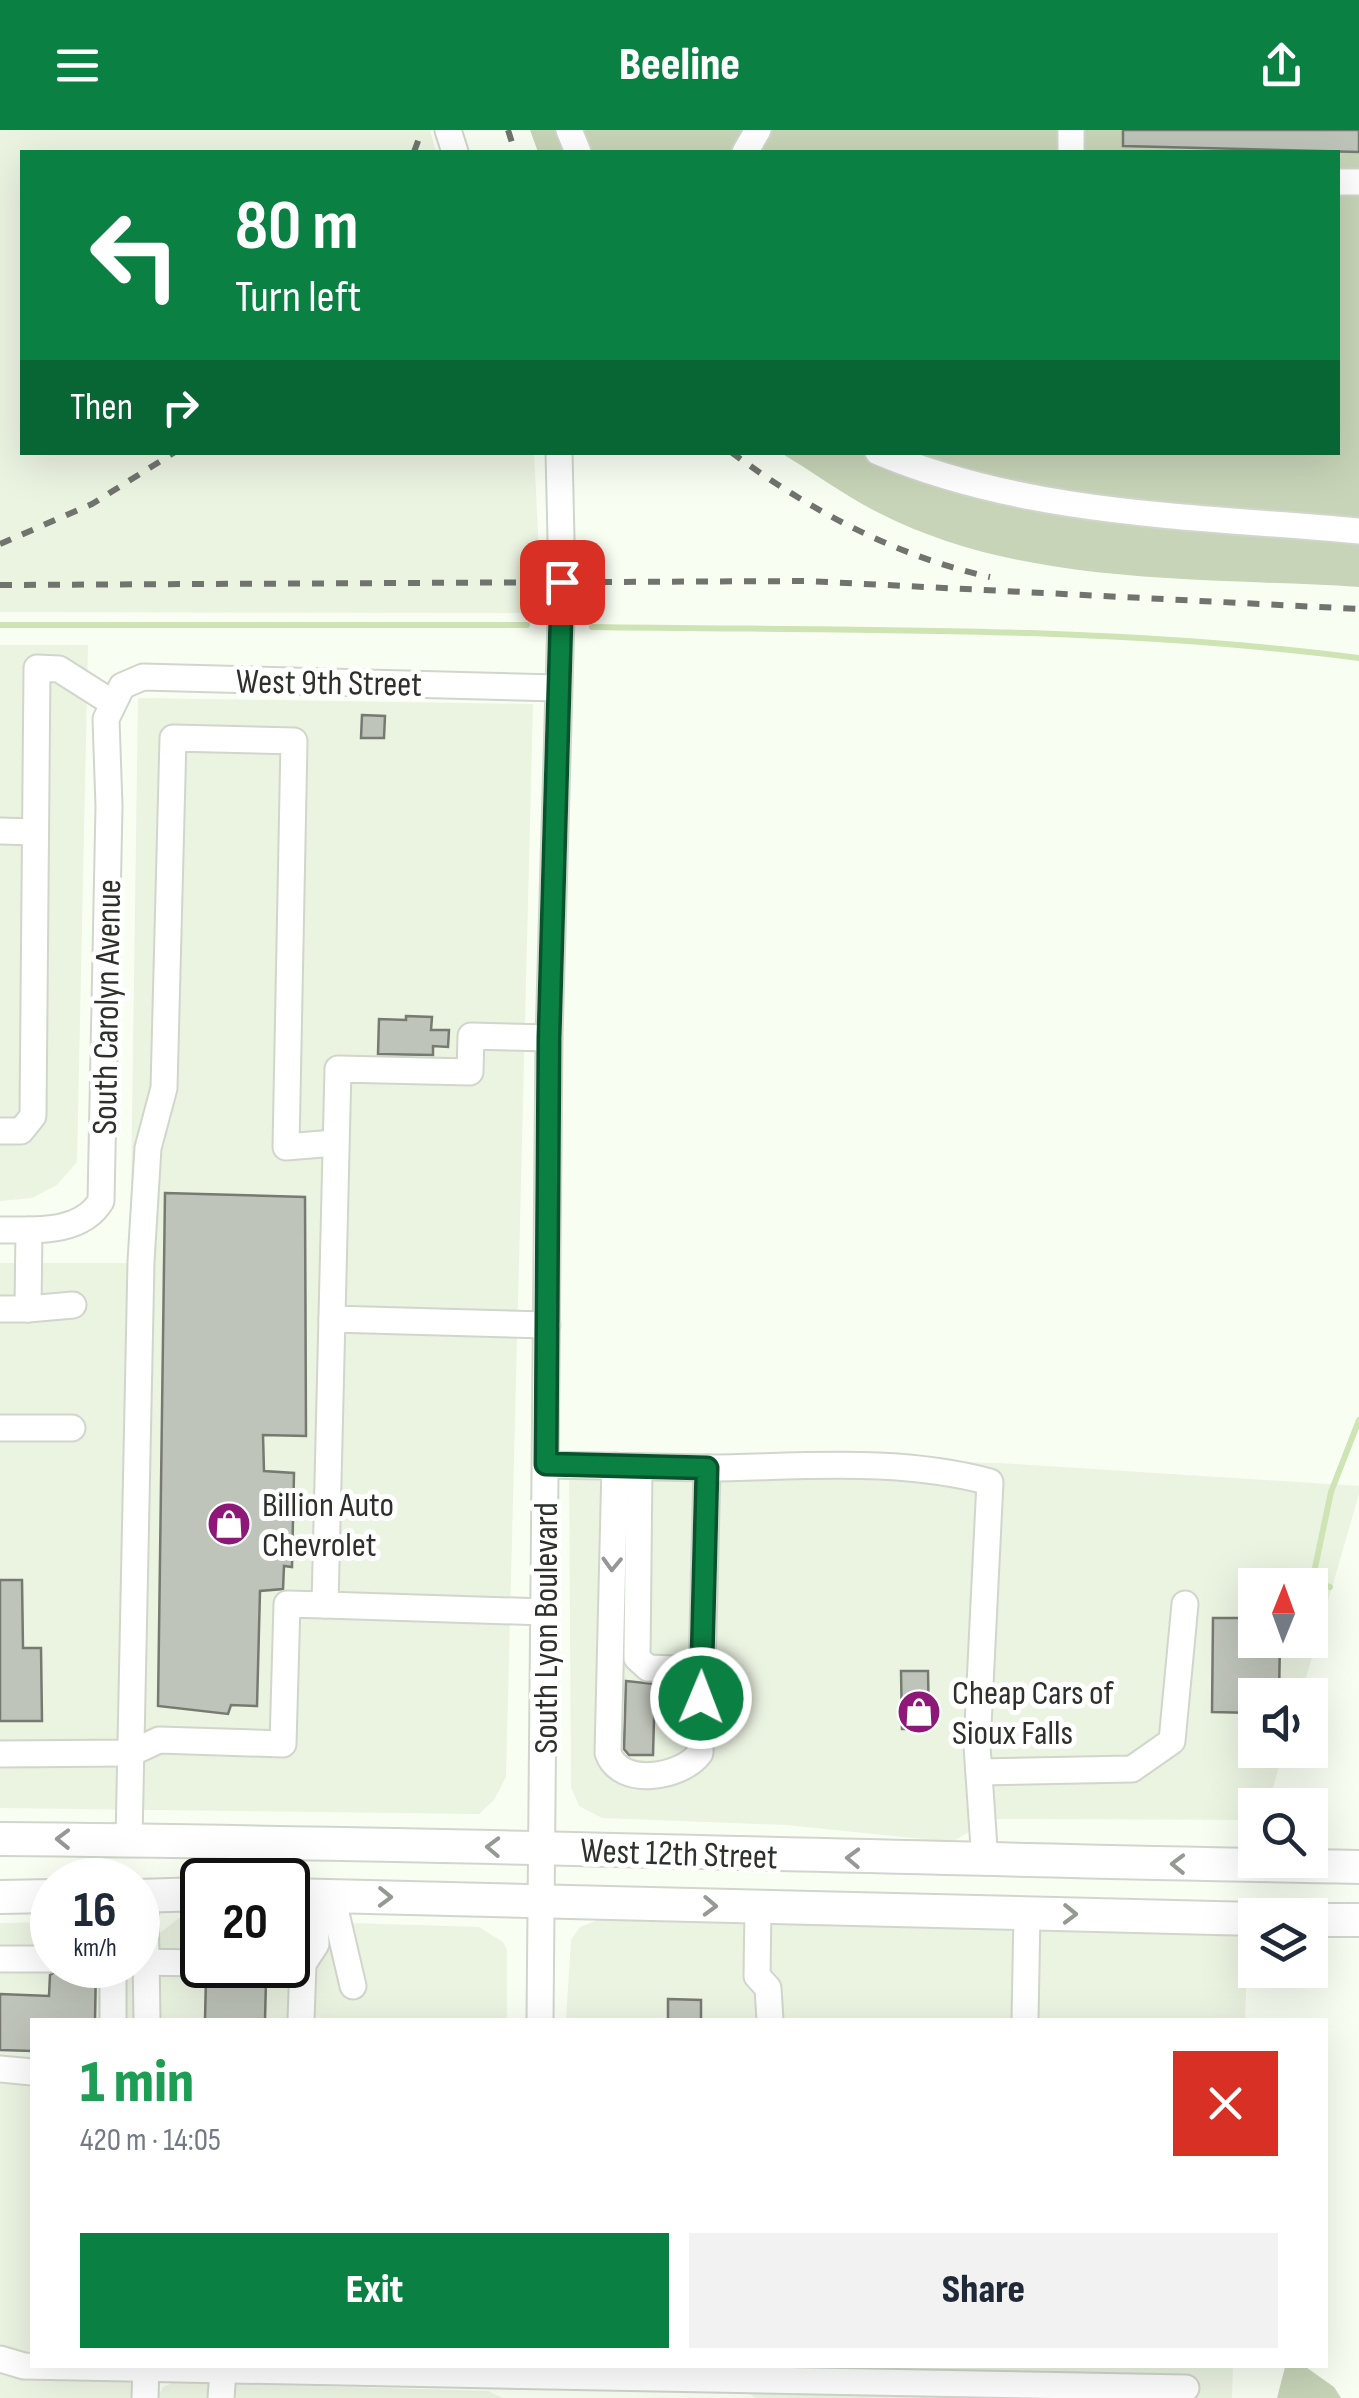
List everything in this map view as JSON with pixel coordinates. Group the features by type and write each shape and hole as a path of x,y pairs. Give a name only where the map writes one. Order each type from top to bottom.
{"main road":[{"name":"West 12th Street","path":"0,1839 1359,1867"},
{"path":"0,1897 30,1896"},
{"name":"West 12th Street","path":"311,1896 1238,1919"},
{"path":"1328,1920 1359,1920"}],"street":[{"name":"South Lyon Boulevard","path":"540,2018 549,1038 562,482 558,455"},
{"path":"562,482 577,455"},
{"path":"885,455 932,475 1049,503 1359,531"},
{"path":"0,1131 21,1131 33,1116 36,668 59,669 111,702"},
{"name":"West 9th Street","path":"111,702 122,686 143,677 557,688"},
{"name":"South Carolyn Avenue","path":"0,1230 29,1230 91,1218 104,1182 109,806 105,735 111,702"},
{"path":"129,1840 141,1260 148,1148 164,1088 173,738 294,741 286,1148 335,1142"},
{"path":"0,831 35,832"},
{"path":"325,1605 338,1069 470,1072 471,1036 549,1038"},
{"path":"28,1310 29,1230"},
{"path":"0,1309 73,1306"},
{"path":"332,1320 547,1325"},
{"path":"0,1428 72,1428"},
{"path":"546,1464 707,1468 875,1465 947,1470 990,1482 979,1772 986,1862"},
{"path":"627,1466 636,1658 648,1668 702,1670"},
{"path":"627,1466 608,1753 612,1763 638,1774 674,1773 692,1764 700,1753 707,1468"},
{"path":"0,1754 131,1753 159,1740 283,1744 286,1604 545,1612"},
{"path":"979,1772 1132,1769 1172,1741 1184,1604"},
{"path":"310,1950 316,1944 311,1896"},
{"path":"311,1896 353,1986"},
{"path":"758,1908 757,1976 768,1988 770,2018"},
{"path":"1025,2018 1026,1913"},
{"path":"0,1959 30,1960"},
{"path":"112,2018 113,1988"},
{"path":"144,1988 147,2018"},
{"path":"298,1988 301,2018"},
{"path":"0,2069 30,2072"},
{"path":"0,2358 30,2366"},
{"path":"145,2398 146,2368"},
{"path":"172,2368 350,2369 531,2380 777,2371 1186,2388"},
{"path":"222,2398 223,2370"}],"shaded area":[{"path":"0,130 430,130 435,150 20,150 20,455 534,455 542,613 0,612"},
{"path":"530,130 1359,130 1359,587 1114,574 993,554 935,537 879,513 784,455 1340,455 1340,150 537,150"},
{"path":"0,645 88,645 77,1162 57,1185 32,1198 0,1201"},
{"path":"138,698 533,704 506,1777 494,1800 479,1814 0,1808 0,1263 130,1263"},
{"path":"569,1454 1000,1463 1359,1486 1328,1601 1328,1568 1238,1568 1238,1658 1312,1658 1306,1678 1238,1678 1238,1768 1279,1768 1273,1788 1238,1788 1238,1820 990,1819 954,1841 786,1825 602,1818 579,1806 571,1787"},
{"path":"179,1918 180,1988 310,1988 310,1922 479,1927 503,1942 507,1950 507,2018 160,2018 160,1933"},
{"path":"598,1920 1238,1936 1238,1988 1246,1988 1245,2018 566,2018 571,1940 580,1927"},
{"path":"30,1922 30,1988 134,1988 135,2018 30,2018 30,2368 131,2368 131,2398 0,2398 0,1923"},
{"path":"749,2368 1233,2368 1232,2398 755,2398 749,2393"},
{"path":"1285,2368 1307,2368 1334,2387 1341,2398 1277,2398"},
{"path":"174,2382 488,2391 503,2398 157,2398 163,2387"}],"building":[{"path":"1123,130 1359,130 1359,152 1123,146"},
{"path":"362,715 385,716 384,738 361,738"},
{"path":"406,1016 432,1017 431,1030 449,1030 448,1047 433,1046 433,1055 378,1054 379,1019 406,1020"},
{"path":"165,1193 305,1197 306,1436 263,1435 264,1471 294,1473 292,1567 284,1566 283,1589 260,1591 257,1706 231,1705 228,1714 158,1706"},
{"path":"0,1580 22,1580 23,1648 41,1648 42,1721 0,1721"},
{"path":"1213,1618 1238,1618 1238,1658 1280,1658 1279,1678 1238,1678 1238,1713 1212,1712"},
{"path":"901,1671 928,1671 929,1729 902,1729"},
{"path":"626,1681 655,1684 653,1755 629,1755 624,1749"},
{"path":"49,1988 96,1988 95,2018 30,2018 30,2051 0,2050 0,1994 49,1996"},
{"path":"206,1988 266,1988 265,2018 205,2018"},
{"path":"668,1999 701,2000 701,2018 668,2018"}],"waterway":[{"path":"0,625 527,625"},
{"path":"592,627 1072,635 1264,647 1359,658"},
{"path":"1330,1587 1312,1582 1331,1492 1359,1420"}],"railway":[{"path":"415,150 422,130"},
{"path":"508,130 514,150"},
{"path":"0,544 92,504 170,455"},
{"path":"735,455 822,512 887,544 990,577"},
{"path":"0,585 807,581 1359,609"}],"place":[{"name":"Billion Auto Chevrolet","path":"229,1524"},
{"name":"Cheap Cars of Sioux Falls","path":"919,1712"}],"route":[{"path":"562,582 549,1038 546,1464 707,1468 701,1698"}]}
